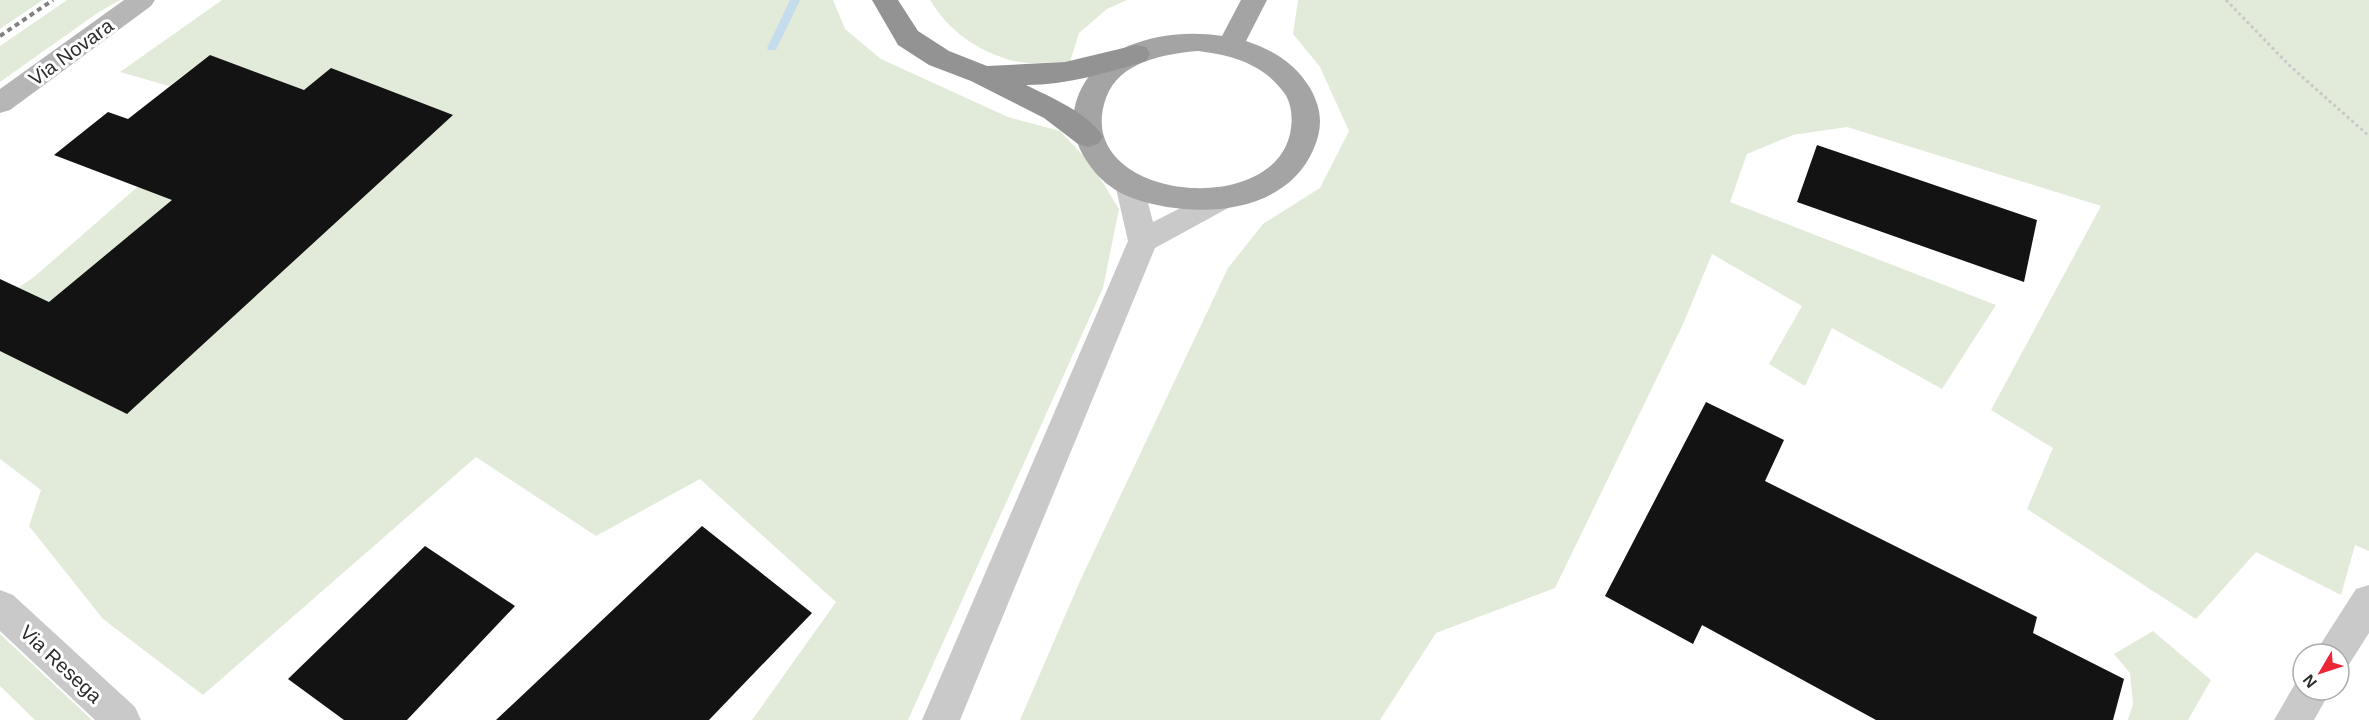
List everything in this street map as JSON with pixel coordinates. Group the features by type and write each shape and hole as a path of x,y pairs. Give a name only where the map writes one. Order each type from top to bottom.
{"highway":[{"path":"885,0 908,38 939,58 981,74 1054,111 1088,137"},
{"path":"981,74 1026,77 1088,70 1136,54"}],"main road":[{"name":"Via Novara","path":"0,103 142,0"},
{"path":"1230,46 1254,0"},
{"path":"1198,42 1230,46 1261,57 1286,75 1303,97 1308,123 1301,148 1283,171 1255,189 1220,199 1188,200 1157,195 1129,184 1103,163 1088,137 1086,112 1094,89 1112,69 1136,54 1166,45 1198,42"}],"street":[{"path":"941,720 1143,241 1129,184"},
{"path":"1143,241 1220,199"},
{"path":"2343,642 2369,601"},
{"name":"Via Resega","path":"0,607 122,720"},
{"path":"2293,720 2304,702"}],"path":[{"path":"2226,0 2290,66 2369,136"}],"green space":[{"path":"0,0 43,0 0,29"},
{"path":"67,0 120,0 96,14 0,82 0,46"},
{"path":"222,0 833,0 845,29 881,59 1008,117 1060,131 1092,165 1119,209 1103,288 908,720 752,720 836,602 700,479 596,536 476,457 203,695 103,619 29,526 41,490 0,459 0,300 34,277 265,76 210,55 169,86 120,72"},
{"path":"930,0 1127,0 1107,9 1079,33 1070,62 1039,63 1010,60 974,45 945,21"},
{"path":"1298,0 2369,0 2369,551 2355,545 2341,595 2256,552 2196,619 2027,509 2053,448 1991,410 2101,206 1847,127 1793,135 1747,154 1730,202 1996,305 1942,389 1832,328 1805,386 1769,364 1802,306 1712,254 1684,322 1555,588 1436,633 1380,720 1020,720 1080,581 1228,268 1263,224 1320,188 1349,131 1320,67 1293,34"},
{"path":"2153,631 2211,680 2188,720 2128,720 2133,704 2130,673 2114,654"},
{"path":"0,634 92,720 35,720 0,686"}],"building":[{"path":"210,55 304,90 331,68 453,115 127,414 0,351 0,279 49,302 172,200 54,155 108,112 128,119"},
{"path":"1817,145 2037,220 2024,282 1797,202"},
{"path":"1706,402 1784,440 1765,481 2037,617 2033,633 2124,679 2113,720 1876,720 1702,625 1693,644 1605,596"},
{"path":"702,526 812,613 709,720 496,720"},
{"path":"425,546 515,606 407,720 344,720 288,679"}],"waterway":[{"path":"772,48 795,0"}],"railway":[{"path":"0,36 53,0"}]}
